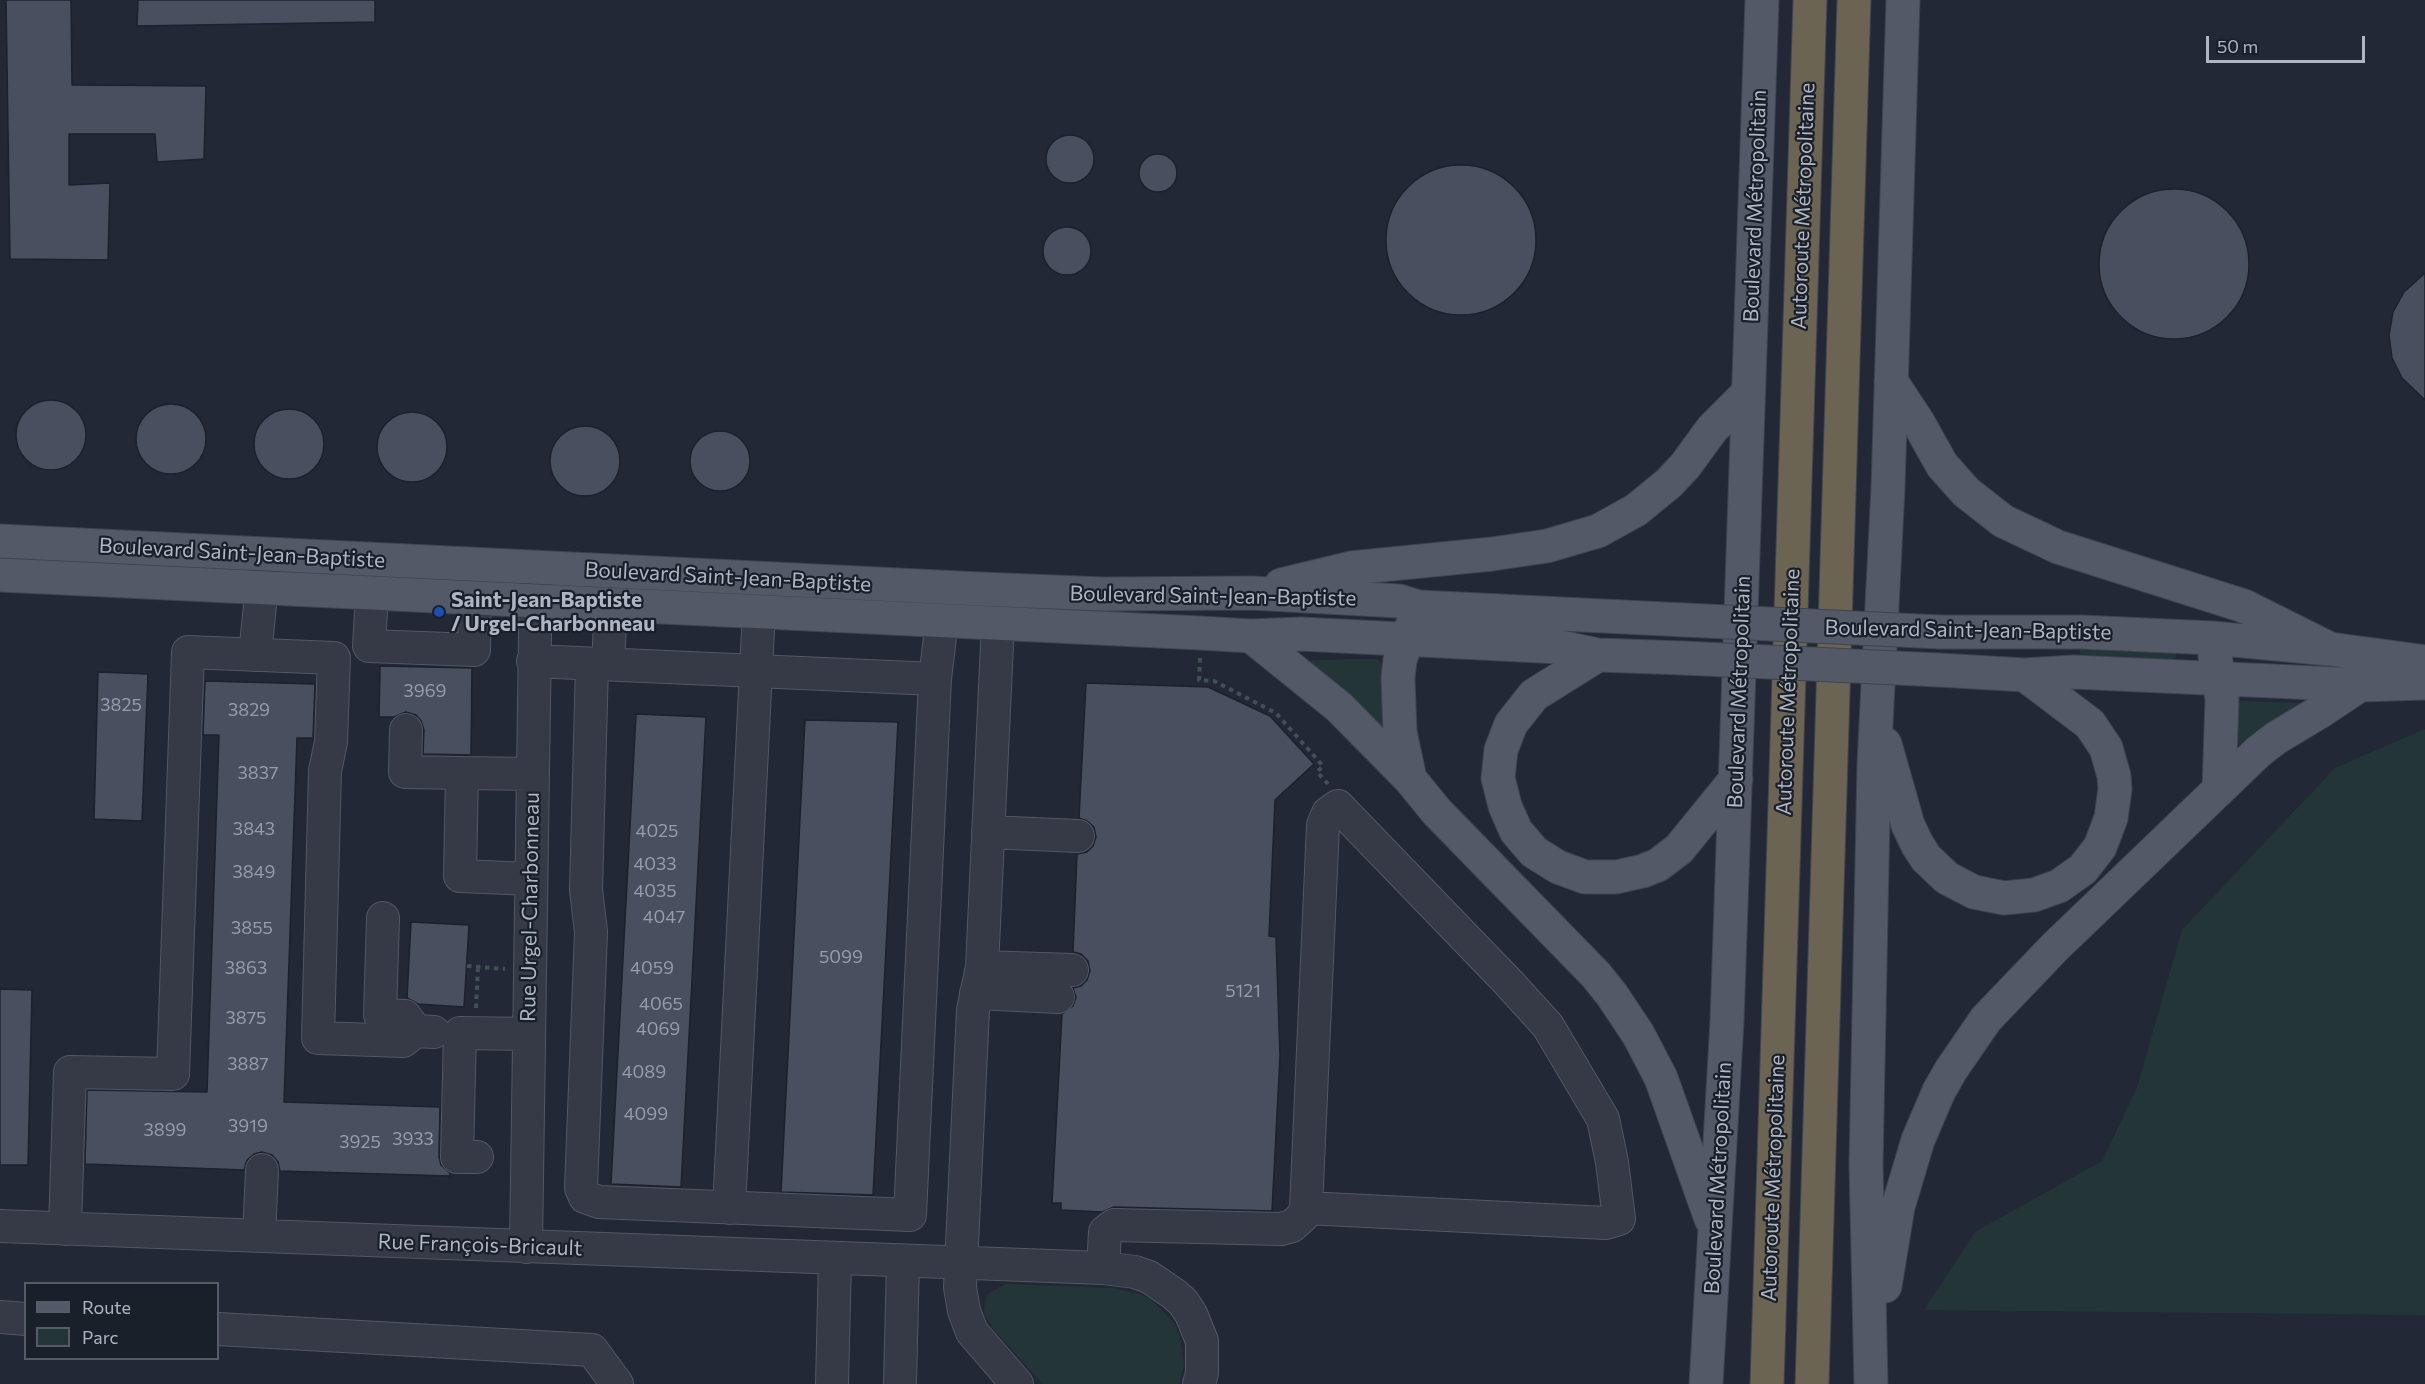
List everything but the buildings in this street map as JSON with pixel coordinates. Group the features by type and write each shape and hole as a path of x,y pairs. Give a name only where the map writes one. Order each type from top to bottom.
{"highway":[{"name":"Autoroute Métropolitaine","path":"1767,1384 1810,0"},
{"path":"1812,1384 1854,0"}],"main road":[{"name":"Boulevard Métropolitain","path":"1706,1384 1727,1021 1762,0"},
{"path":"1871,1384 1866,1164 1876,713 1888,488 1903,0"},
{"path":"1890,381 1918,422 1942,465 1966,492 2003,521 2034,538 2068,551 2244,606 2330,649"},
{"path":"1251,593 1351,568 1492,555 1546,546 1598,531 1636,510 1661,491 1685,466 1712,429 1749,393"},
{"name":"Boulevard Saint-Jean-Baptiste","path":"0,541 1047,592 1251,593 1399,601 1419,607 1941,632 2081,632 2212,638 2330,649 2425,663"},
{"name":"Boulevard Saint-Jean-Baptiste","path":"0,575 1251,636 1301,634 1560,647 1598,655 2025,675 2073,672 2360,685 2425,682"},
{"path":"1410,779 1401,739 1398,709 1400,660 1405,640 1419,607"},
{"path":"1251,636 1333,702 1410,779 1437,812 1596,975 1625,1013 1661,1078 1715,1231"},
{"path":"2212,638 2222,699 2219,789"},
{"path":"1598,655 1534,695 1511,724 1501,750 1498,778 1504,806 1516,831 1534,852 1558,867 1585,877 1616,877 1643,871 1658,865 1679,849 1736,779"},
{"path":"1876,713 1908,825 1926,858 1947,878 1974,892 2004,898 2034,895 2071,879 2093,858 2109,826 2115,789 2108,755 2095,730 2078,714 2025,675"},
{"path":"1878,1384 1887,1273 1898,1206 1921,1132 1950,1070 1971,1037 2001,1002 2219,789 2276,738 2360,685"}],"street":[{"path":"255,655 265,555"},
{"name":"Rue Urgel-Charbonneau","path":"526,1247 536,568"},
{"path":"372,593 369,646 474,650 475,598"},
{"path":"611,604 600,664 586,890 591,932 581,1188 585,1197 599,1202 910,1215 935,680 942,620"},
{"path":"729,1208 758,671 759,611"},
{"path":"998,623 979,980 973,1010 960,1287 964,1311 972,1332 1017,1384"},
{"path":"65,1229 70,1072 173,1074 188,652 333,658 331,742 325,771 318,1038 404,1041 416,1031 529,1034"},
{"path":"533,661 935,680"},
{"path":"405,730 405,772 532,774"},
{"path":"462,773 460,876 531,879"},
{"path":"1103,1268 1105,1232 1114,1225 1285,1229 1297,1223 1303,1216 1323,825 1328,813 1338,806 1548,1026 1603,1119 1612,1162 1619,1219 1606,1223 1305,1208"},
{"path":"988,832 1078,836"},
{"path":"383,918 380,1015 405,1016 416,1031"},
{"path":"979,980 1065,984"},
{"path":"460,1033 457,1157 477,1157"},
{"path":"260,1236 262,1170"},
{"name":"Rue François-Bricault","path":"0,1226 1103,1268 1135,1272 1149,1277 1184,1302 1202,1341 1202,1373 1199,1384"},
{"path":"832,1384 835,1259"},
{"path":"900,1384 903,1262"},
{"path":"0,1317 24,1318"},
{"path":"219,1329 592,1350 617,1384"}],"path":[{"path":"1200,651 1199,680 1214,681 1275,712 1323,766 1317,772 1334,791"},
{"path":"466,966 510,969"},
{"path":"477,1007 478,967"}],"green space":[{"path":"2080,646 2176,651 2175,664 2080,659"},
{"path":"1377,659 1384,666 1385,730 1308,664 1312,660"},
{"path":"2241,701 2301,703 2302,707 2237,746 2231,743 2238,704"},
{"path":"2425,729 2425,1315 1924,1310 1975,1232 2102,1161 2137,1088 2182,930 2335,768"},
{"path":"1006,1284 1112,1288 1140,1294 1153,1301 1174,1323 1180,1337 1184,1365 1179,1384 1043,1384 993,1329 984,1313 985,1299 989,1293"}],"place":[{"name":"Saint-Jean-Baptiste / Urgel-Charbonneau","path":"439,612"}]}
